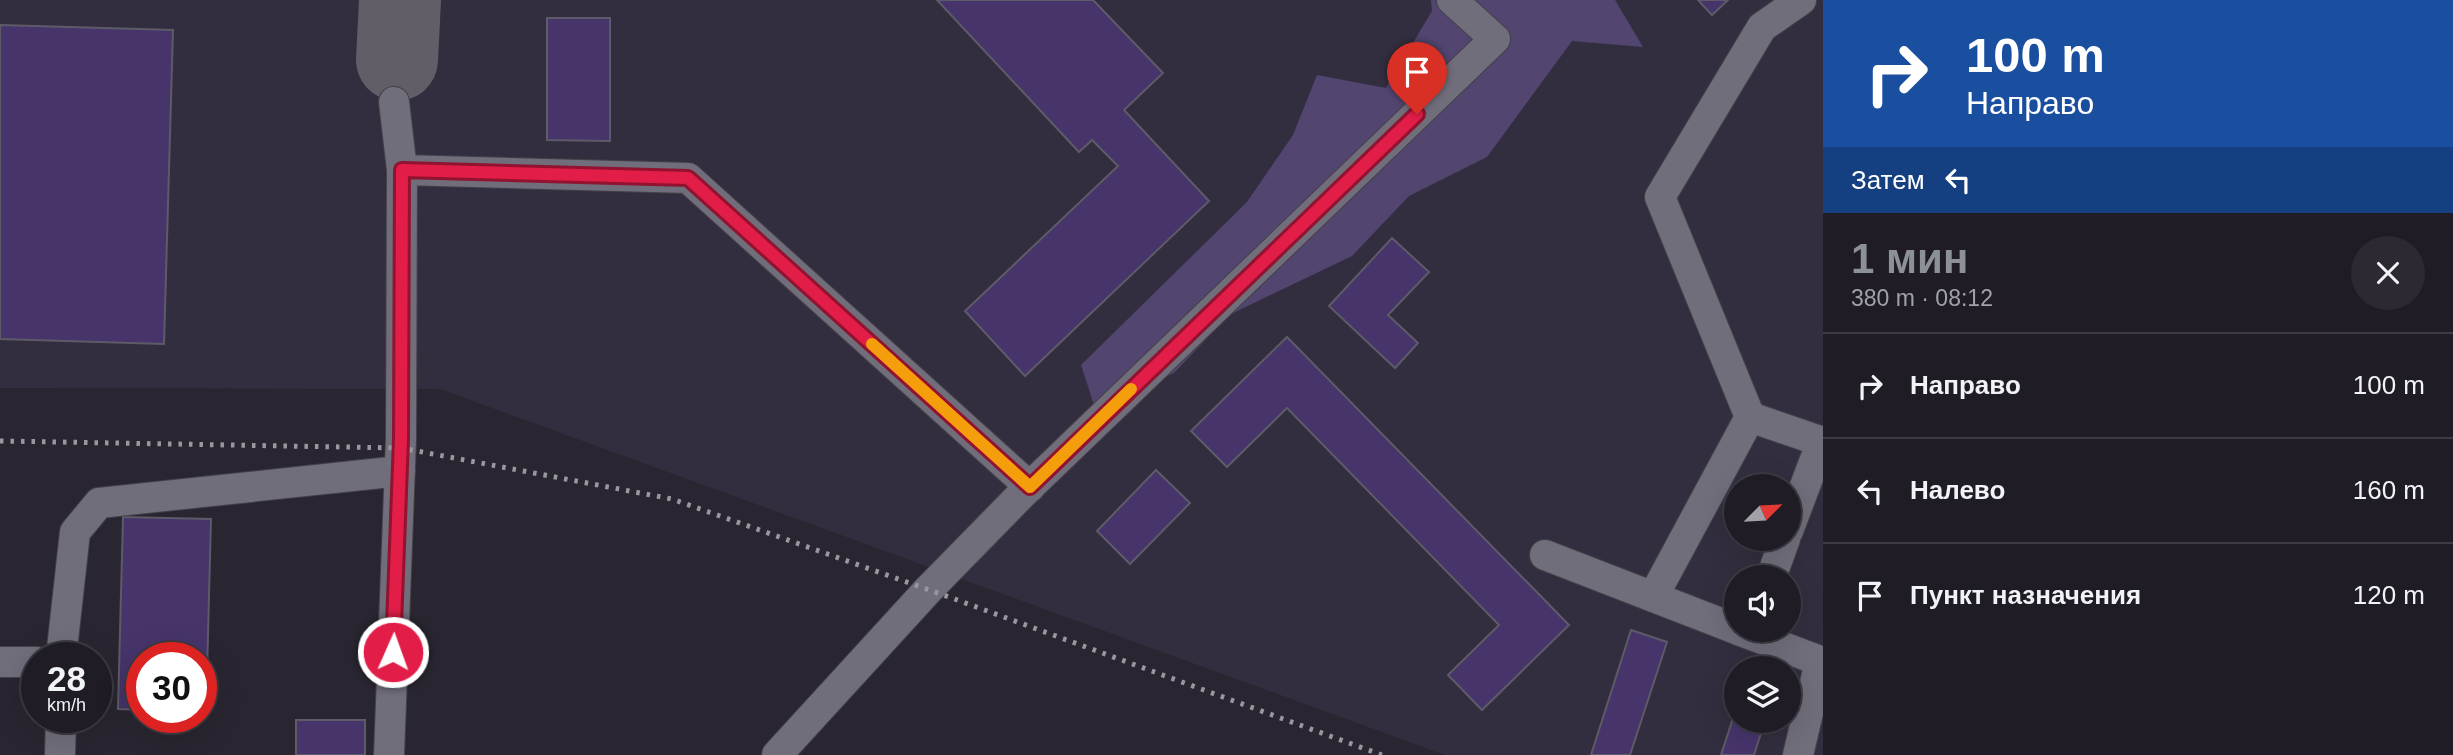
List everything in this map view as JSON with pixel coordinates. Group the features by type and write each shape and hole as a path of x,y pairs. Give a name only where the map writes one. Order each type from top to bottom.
{"street":[{"path":"777,755 928,590 1030,487 1495,39 1452,0"},
{"path":"1801,0 1762,27 1660,197 1750,416 1823,442 1801,498"},
{"path":"389,755 400,471 402,170 394,102"},
{"path":"402,170 688,178 1030,487"},
{"path":"1653,597 1750,416"},
{"path":"63,642 75,532 99,503 400,471"},
{"path":"1545,555 1724,624"},
{"path":"1771,642 1821,662 1798,755"},
{"path":"0,662 21,662"},
{"path":"61,733 61,755"}],"shaded area":[{"path":"0,0 1823,0 1823,755 1445,755 440,389 0,388"},
{"path":"1431,0 1615,0 1643,47 1572,41 1487,157 1409,196 1352,256 1229,315 1174,373 1095,408 1081,365 1247,202 1293,135 1317,75 1386,88 1432,11"}],"building":[{"path":"937,0 1093,0 1163,73 1124,110 1209,201 1025,376 965,311 1118,166 1092,140 1079,152"},
{"path":"1698,0 1728,0 1712,15"},
{"path":"547,18 610,18 610,141 547,140"},
{"path":"0,25 173,30 164,344 0,339"},
{"path":"1392,238 1429,272 1388,315 1418,343 1395,368 1329,306"},
{"path":"1287,337 1569,625 1482,710 1448,675 1499,625 1287,408 1227,467 1191,431"},
{"path":"1156,470 1190,503 1130,564 1097,531"},
{"path":"123,517 211,519 208,642 126,642 126,709 118,709"},
{"path":"1631,630 1667,642 1630,755 1591,755"},
{"path":"296,720 365,720 365,755 296,755"},
{"path":"1728,733 1761,733 1754,755 1721,755"}],"taxiway":[{"path":"397,60 400,0"}],"railway":[{"path":"0,441 401,448 672,499 1382,755"}],"slow traffic":[{"path":"872,344 1030,487 1131,389"}],"route":[{"path":"393,652 401,439 402,170 688,178 1030,487 1417,114"}]}
